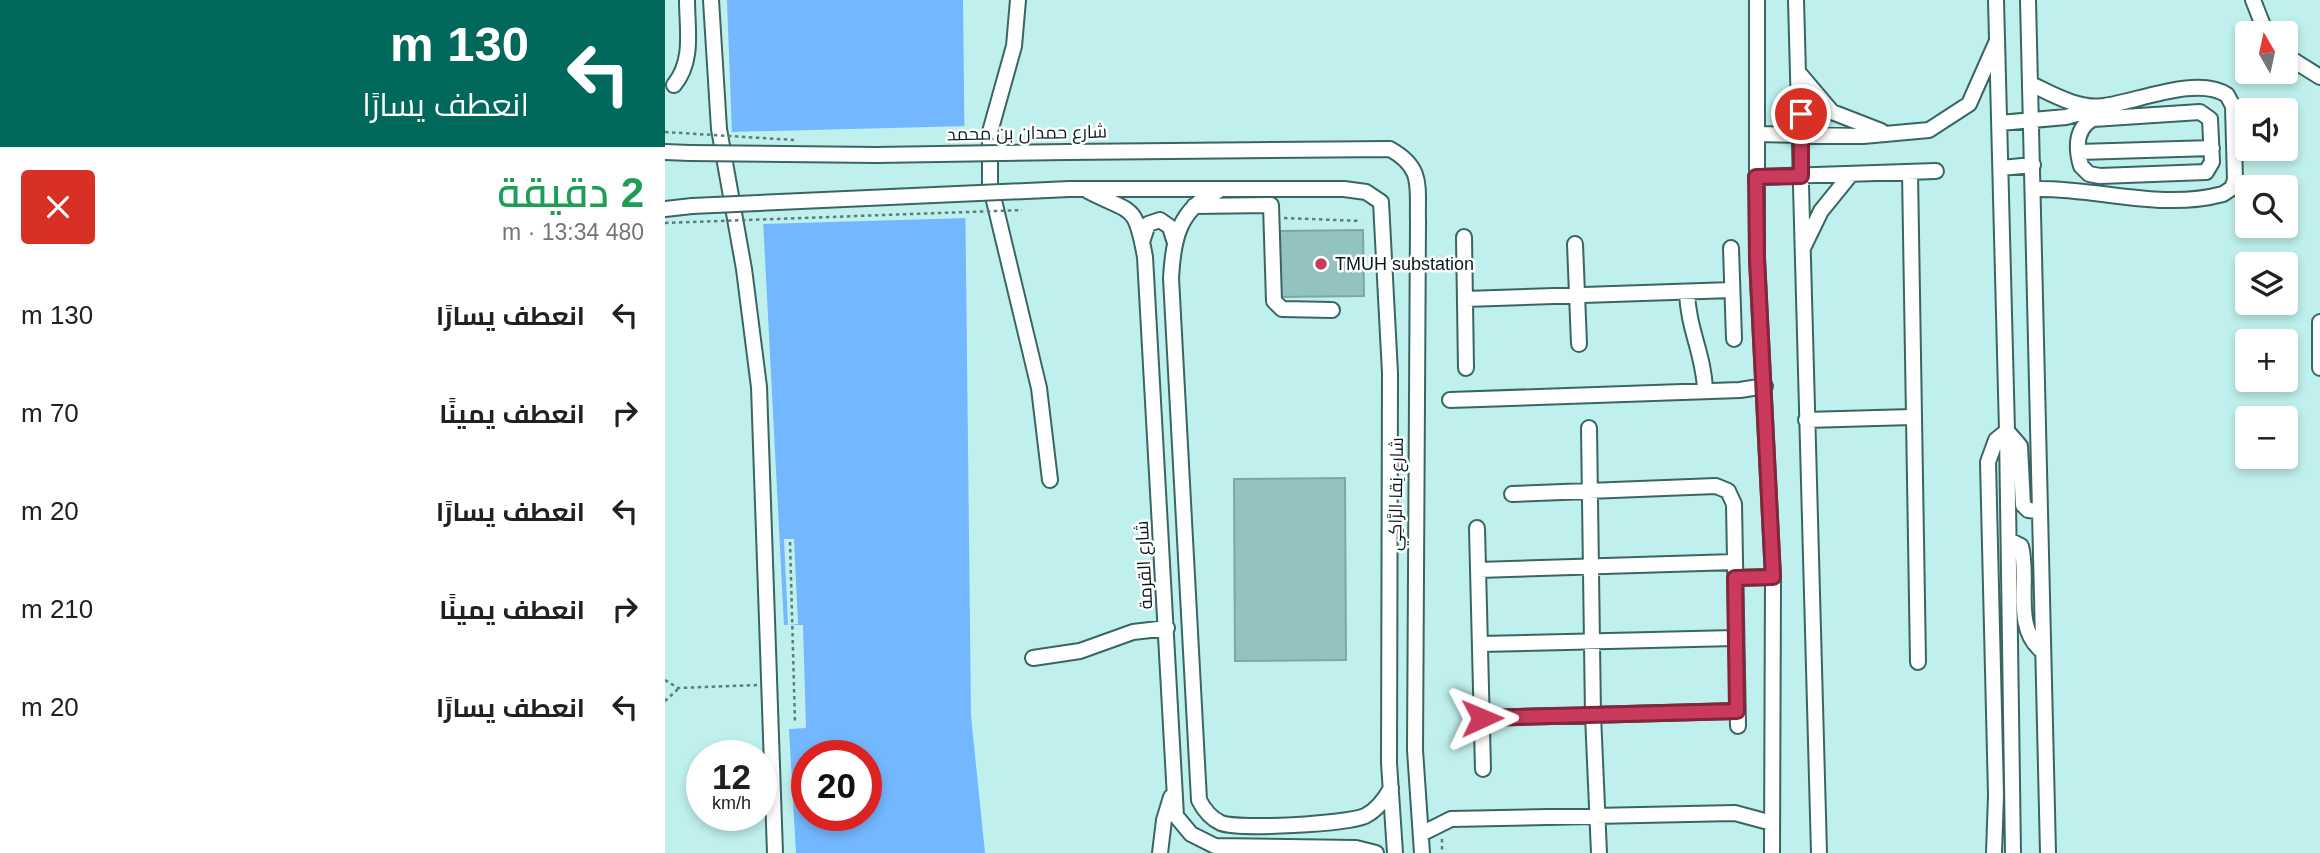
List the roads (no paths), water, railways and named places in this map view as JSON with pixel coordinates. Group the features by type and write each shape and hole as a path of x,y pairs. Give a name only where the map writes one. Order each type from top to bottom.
{"street":[{"path":"674,85 687,63 687,0"},
{"path":"711,0 719,129 744,269 759,387 775,853"},
{"path":"1018,0 1014,46 990,132 990,184 1039,388 1050,480"},
{"path":"1757,0 1757,259 1773,577 1772,853"},
{"path":"1796,0 1819,853"},
{"path":"1996,0 2007,431 2013,853"},
{"path":"2028,0 2048,853"},
{"path":"2253,0 2261,21"},
{"path":"687,26 712,25"},
{"path":"1758,134 1888,134 1929,130 1969,104 1997,39"},
{"path":"2298,63 2320,77"},
{"path":"1799,73 1832,112 1888,134"},
{"path":"2031,84 2060,98 2102,106"},
{"path":"2000,123 2066,117 2126,99 2190,90 2216,90 2227,95 2233,106 2235,180 2228,192 2142,200 2075,189 2034,189"},
{"path":"2126,99 2141,115"},
{"path":"2204,113 2210,119 2212,148 2212,165 2206,172 2089,174 2081,166 2078,135 2088,121 2098,118 2204,113"},
{"path":"2079,152 2212,148"},
{"name":"شارع حمدان بن محمد","path":"665,152 876,155 1390,149"},
{"name":"شارع نِقا الرَّاكِي","path":"1390,149 1412,163 1417,180 1415,750 1422,853"},
{"path":"2001,168 2033,165"},
{"path":"1756,177 1936,171"},
{"path":"1910,172 1918,662"},
{"path":"1801,254 1821,211 1851,174"},
{"path":"2106,196 2119,175"},
{"path":"665,209 1076,189 1220,190"},
{"name":"شارع القرمة","path":"1076,189 1128,209 1137,223 1142,242 1149,294 1176,816 1185,829 1198,839 1215,846 1256,850 1356,848 1376,853"},
{"name":"شارع نِقا الرَّاكِي","path":"1220,190 1344,189 1366,192 1381,201 1390,373 1391,788 1395,853"},
{"path":"1220,190 1194,206 1183,218 1174,240 1171,317 1199,800 1206,813 1225,824 1305,824 1366,816 1379,806 1391,788"},
{"path":"1194,206 1271,211 1274,301 1282,309 1332,310"},
{"path":"1142,242 1145,228 1155,220 1168,224 1174,240"},
{"path":"1464,237 1466,368"},
{"path":"1575,244 1579,344"},
{"path":"1731,248 1734,338"},
{"path":"1465,299 1732,290"},
{"path":"1687,292 1689,324 1702,363 1705,390"},
{"path":"2320,323 2320,368"},
{"path":"1450,400 1765,390"},
{"path":"1806,420 1912,417"},
{"path":"1590,428 1592,641 1599,853"},
{"path":"2007,431 2019,446 2023,505 2028,510 2038,511"},
{"path":"1994,853 1996,772 1988,462 1996,440 2007,431"},
{"path":"1482,718 1594,715 1737,718 1734,504 1731,495 1716,486 1512,494"},
{"path":"1477,527 1483,769"},
{"path":"2009,540 2021,546 2026,623 2031,639 2042,651"},
{"path":"1478,570 1735,562"},
{"path":"1735,578 1773,577"},
{"path":"1033,657 1080,651 1133,632 1167,628"},
{"path":"1480,644 1735,638"},
{"path":"1160,853 1164,820 1173,793"},
{"path":"1421,834 1451,819 1735,813 1772,823"},
{"path":"1305,824 1320,827 1325,833 1325,841 1319,848"}],"water":[{"path":"727,0 963,0 971,716 985,853 796,853 795,831 882,831 882,740 791,740 791,764 789,729 806,728 803,625 784,625 760,162 733,161"}],"place":[{"name":"TMUH substation","path":"1321,264"}]}
